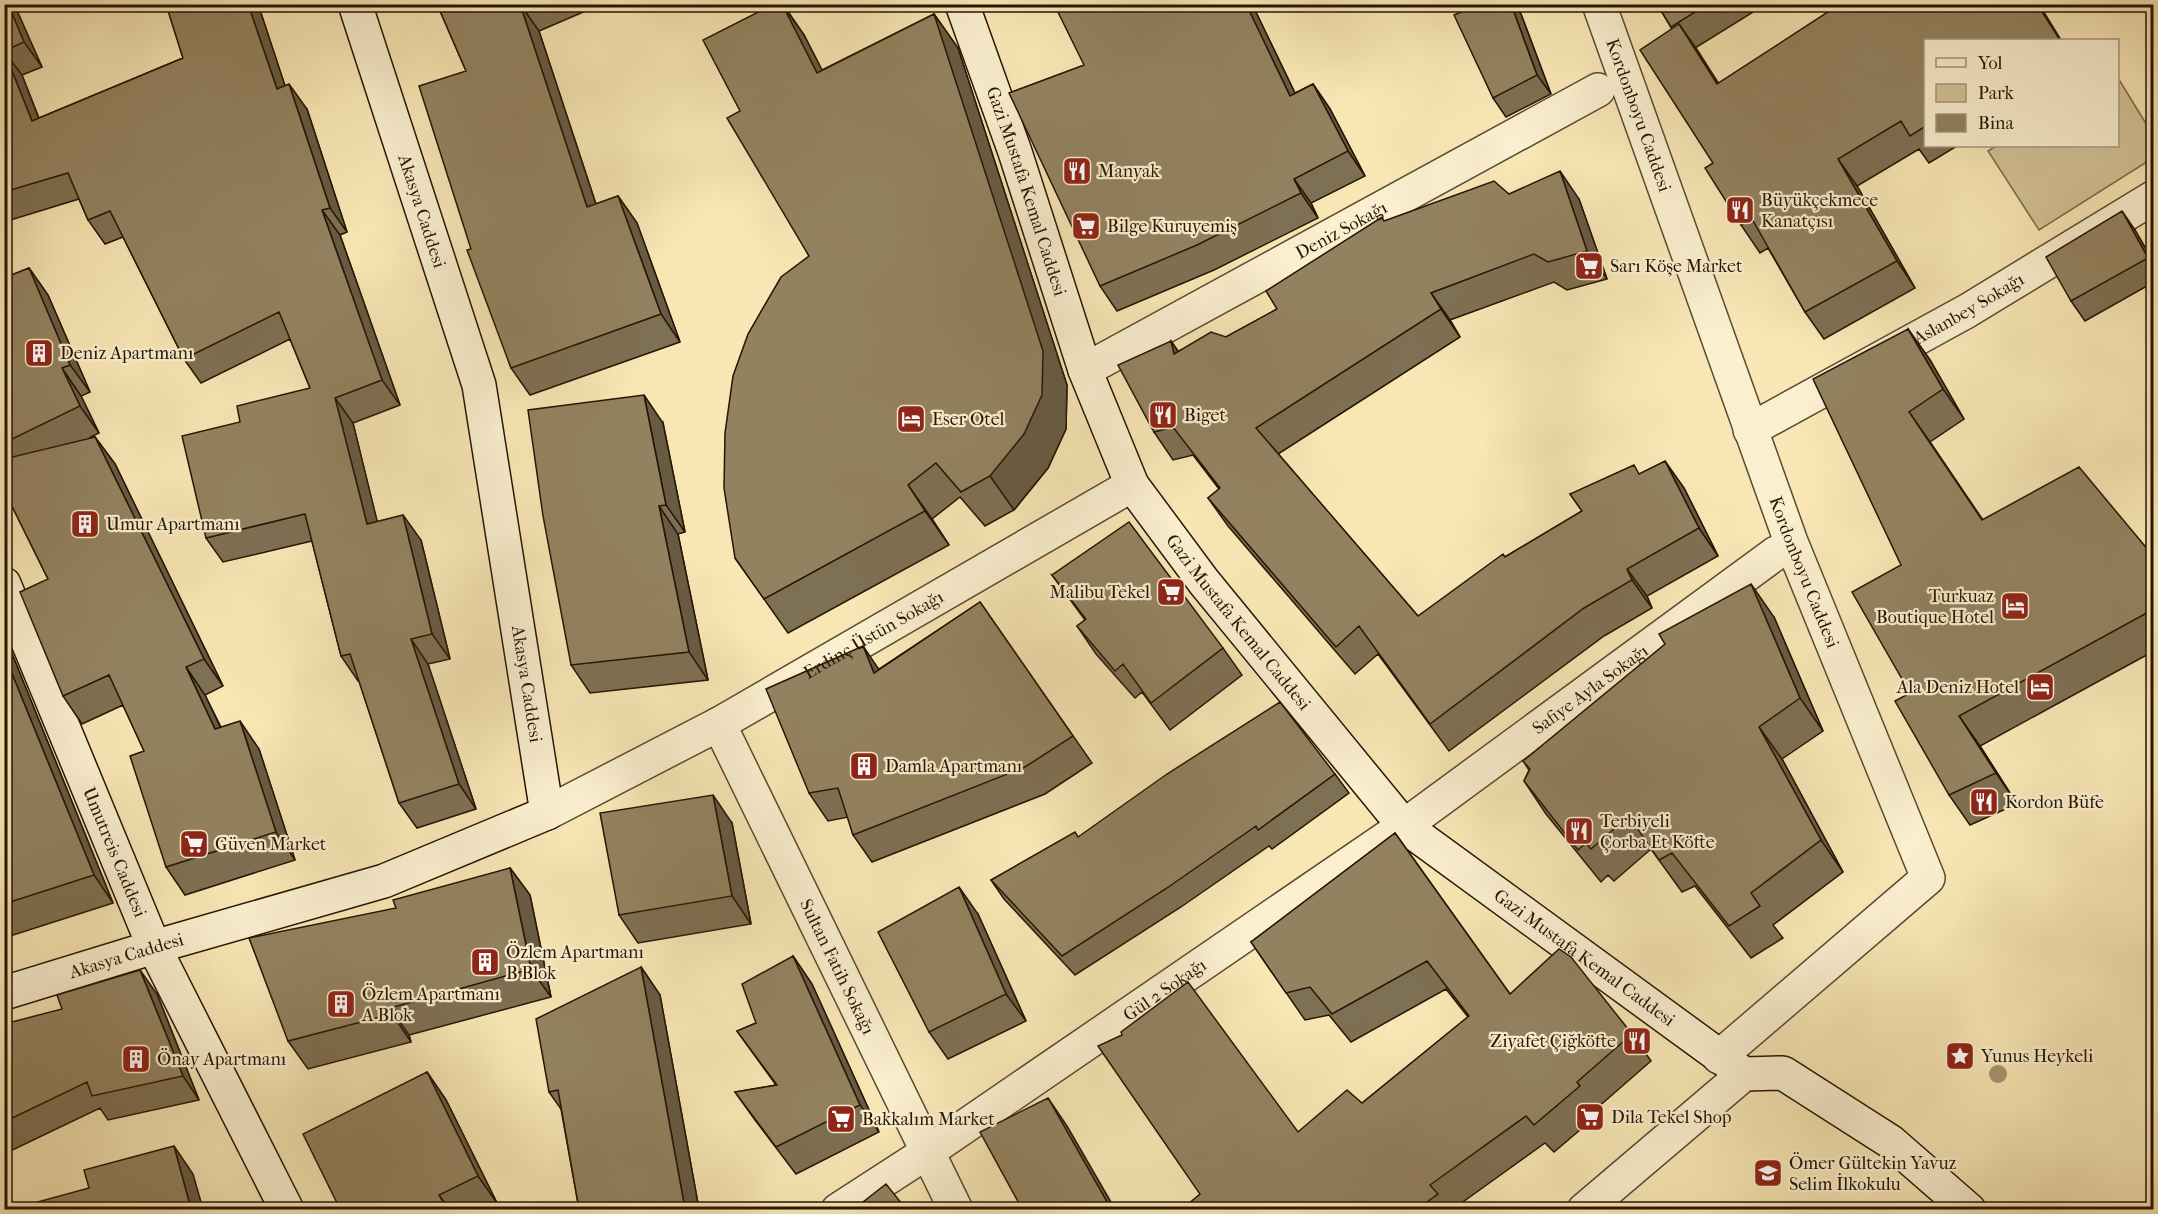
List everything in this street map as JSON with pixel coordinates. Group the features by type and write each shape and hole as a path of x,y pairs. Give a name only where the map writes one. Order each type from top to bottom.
{"street":[{"name":"Akasya Caddesi","path":"4,993 384,881 547,813 478,385 355,4"},
{"name":"Gazi Mustafa Kemal Caddesi","path":"962,4 1015,152 1084,370 1132,485 1204,582 1404,826 1732,1066"},
{"name":"Kordonboyu Caddesi","path":"1599,4 1795,553 1929,878 1732,1066"},
{"name":"Deniz Sokağı","path":"1084,370 1598,90"},
{"name":"Aslanbey Sokağı","path":"1750,430 1967,311 2154,197"},
{"name":"Erdinç Üstün Sokağı","path":"547,813 719,724 1132,485"},
{"name":"Safiye Ayla Sokağı","path":"1404,826 1776,553"},
{"name":"Umutreis Caddesi","path":"4,584 154,947 287,1209"},
{"name":"Sultan Fatih Sokağı","path":"719,724 926,1153 956,1209"},
{"name":"Gül 2 Sokağı","path":"838,1209 926,1153 1404,826"},
{"path":"1584,1209 1732,1066 1783,1073 1891,1142 1969,1209"}],"green space":[{"path":"2119,80 2153,135 2153,158 2039,230 1988,151 1994,147 2119,147"}],"building":[{"path":"4,4 8,4 24,42 4,51"},
{"path":"166,4 248,4 277,89 289,84 330,208 322,210 382,380 335,398 367,524 403,515 432,634 411,639 459,784 399,803 350,654 341,656 305,514 206,538 182,436 240,422 237,406 310,388 279,312 184,359 110,211 88,220 68,173 4,192 4,51 32,121 183,58"},
{"path":"437,4 520,4 587,207 618,196 661,314 511,368 467,250 471,249 419,86 466,71"},
{"path":"774,4 782,4 817,73 934,14 1043,351 1042,395 1024,434 990,476 961,492 936,463 908,485 925,511 764,599 735,558 724,488 725,433 733,376 748,334 781,277 809,256 727,118 740,111 703,40"},
{"path":"1054,4 1246,4 1290,96 1313,84 1348,151 1294,179 1301,193 1197,245 1100,286 1009,93 1084,65"},
{"path":"1481,4 1511,4 1537,75 1493,98 1454,15"},
{"path":"1657,4 1708,4 1671,27"},
{"path":"1840,4 2037,4 2059,39 1924,39 1924,127 1910,136 1901,121 1838,159 1897,261 1805,312 1752,219 1741,225 1705,168 1713,163 1640,50 1679,24 1717,84"},
{"path":"1560,171 1587,251 1548,262 1534,254 1431,293 1441,309 1256,428 1418,616 1503,554 1505,557 1582,511 1570,494 1634,465 1639,474 1665,461 1699,528 1627,569 1632,580 1584,608 1430,724 1359,626 1336,647 1208,498 1220,488 1173,427 1154,432 1118,365 1171,341 1174,354 1211,332 1226,337 1277,309 1266,291 1382,217 1384,221 1494,181 1509,194"},
{"path":"2122,211 2148,258 2071,301 2046,257"},
{"name":"Deniz Apartmanı","path":"29,268 70,365 62,368 80,406 4,443 4,278"},
{"path":"1908,329 1943,389 1909,412 1982,520 2079,467 2154,558 2154,609 1959,716 1996,773 1949,795 1895,701 1910,693 1852,592 1901,565 1813,379"},
{"path":"644,395 666,505 659,506 689,652 571,665 543,516 528,410"},
{"path":"95,437 204,659 186,667 215,729 240,721 276,832 166,867 130,756 144,751 109,675 63,696 20,592 48,579 4,490 4,459"},
{"path":"1129,522 1223,648 1151,703 1123,664 1115,671 1077,626 1086,619 1052,575"},
{"path":"1751,584 1800,698 1759,727 1821,840 1751,893 1760,906 1729,926 1672,853 1659,860 1629,816 1591,849 1586,843 1578,850 1524,781 1530,769 1523,761 1665,644 1659,634"},
{"path":"980,602 1073,736 1025,767 853,835 838,788 809,793 766,689 863,646 874,673"},
{"path":"4,654 94,875 4,904"},
{"path":"1280,702 1335,774 1258,830 1256,826 1167,888 1062,956 991,880 1075,832 1078,837 1167,774"},
{"path":"713,795 732,896 619,915 600,813"},
{"path":"1395,833 1510,994 1559,949 1571,957 1632,1034 1577,1082 1580,1086 1534,1125 1526,1116 1430,1185 1438,1194 1417,1209 1182,1209 1200,1194 1098,1046 1122,1035 1121,1032 1188,982 1298,1132 1347,1090 1362,1103 1469,1016 1427,961 1332,1014 1310,987 1286,993 1251,942"},
{"path":"510,868 531,969 390,1008 392,1014 288,1041 249,938 396,908 393,900"},
{"path":"959,887 1006,994 929,1032 878,932"},
{"path":"793,956 860,1105 776,1147 735,1092 777,1085 737,1031 756,1023 742,984"},
{"path":"641,967 685,1209 579,1209 558,1090 549,1092 536,1019"},
{"path":"140,970 183,1076 92,1096 87,1082 4,1122 4,1024 62,1009 57,995"},
{"path":"427,1072 478,1176 439,1195 447,1209 340,1209 303,1134"},
{"path":"1048,1098 1111,1209 1022,1209 980,1132"},
{"path":"174,1146 191,1209 12,1209 89,1188 84,1170"},
{"path":"886,1184 906,1209 854,1209"}],"place":[{"name":"Manyak","path":"1077,171"},
{"name":"Büyükçekmece Kanatçısı","path":"1740,210"},
{"name":"Bilge Kuruyemiş","path":"1086,226"},
{"name":"Sarı Köşe Market","path":"1589,266"},
{"name":"Deniz Apartmanı","path":"39,353"},
{"name":"Biget","path":"1163,415"},
{"name":"Eser Otel","path":"911,419"},
{"name":"Umur Apartmanı","path":"85,524"},
{"name":"Malibu Tekel","path":"1171,592"},
{"name":"Turkuaz Boutique Hotel","path":"2015,606"},
{"name":"Ala Deniz Hotel","path":"2040,687"},
{"name":"Damla Apartmanı","path":"864,766"},
{"name":"Kordon Büfe","path":"1984,802"},
{"name":"Terbiyeli Çorba Et Köfte","path":"1579,831"},
{"name":"Güven Market","path":"194,844"},
{"name":"Özlem Apartmanı B Blok","path":"485,962"},
{"name":"Özlem Apartmanı A Blok","path":"341,1004"},
{"name":"Ziyafet Çiğköfte","path":"1637,1041"},
{"name":"Yunus Heykeli","path":"1960,1056"},
{"name":"Önay Apartmanı","path":"136,1059"},
{"name":"Dila Tekel Shop","path":"1590,1117"},
{"name":"Bakkalım Market","path":"841,1119"},
{"name":"Ömer Gültekin Yavuz Selim İlkokulu","path":"1768,1173"}]}
